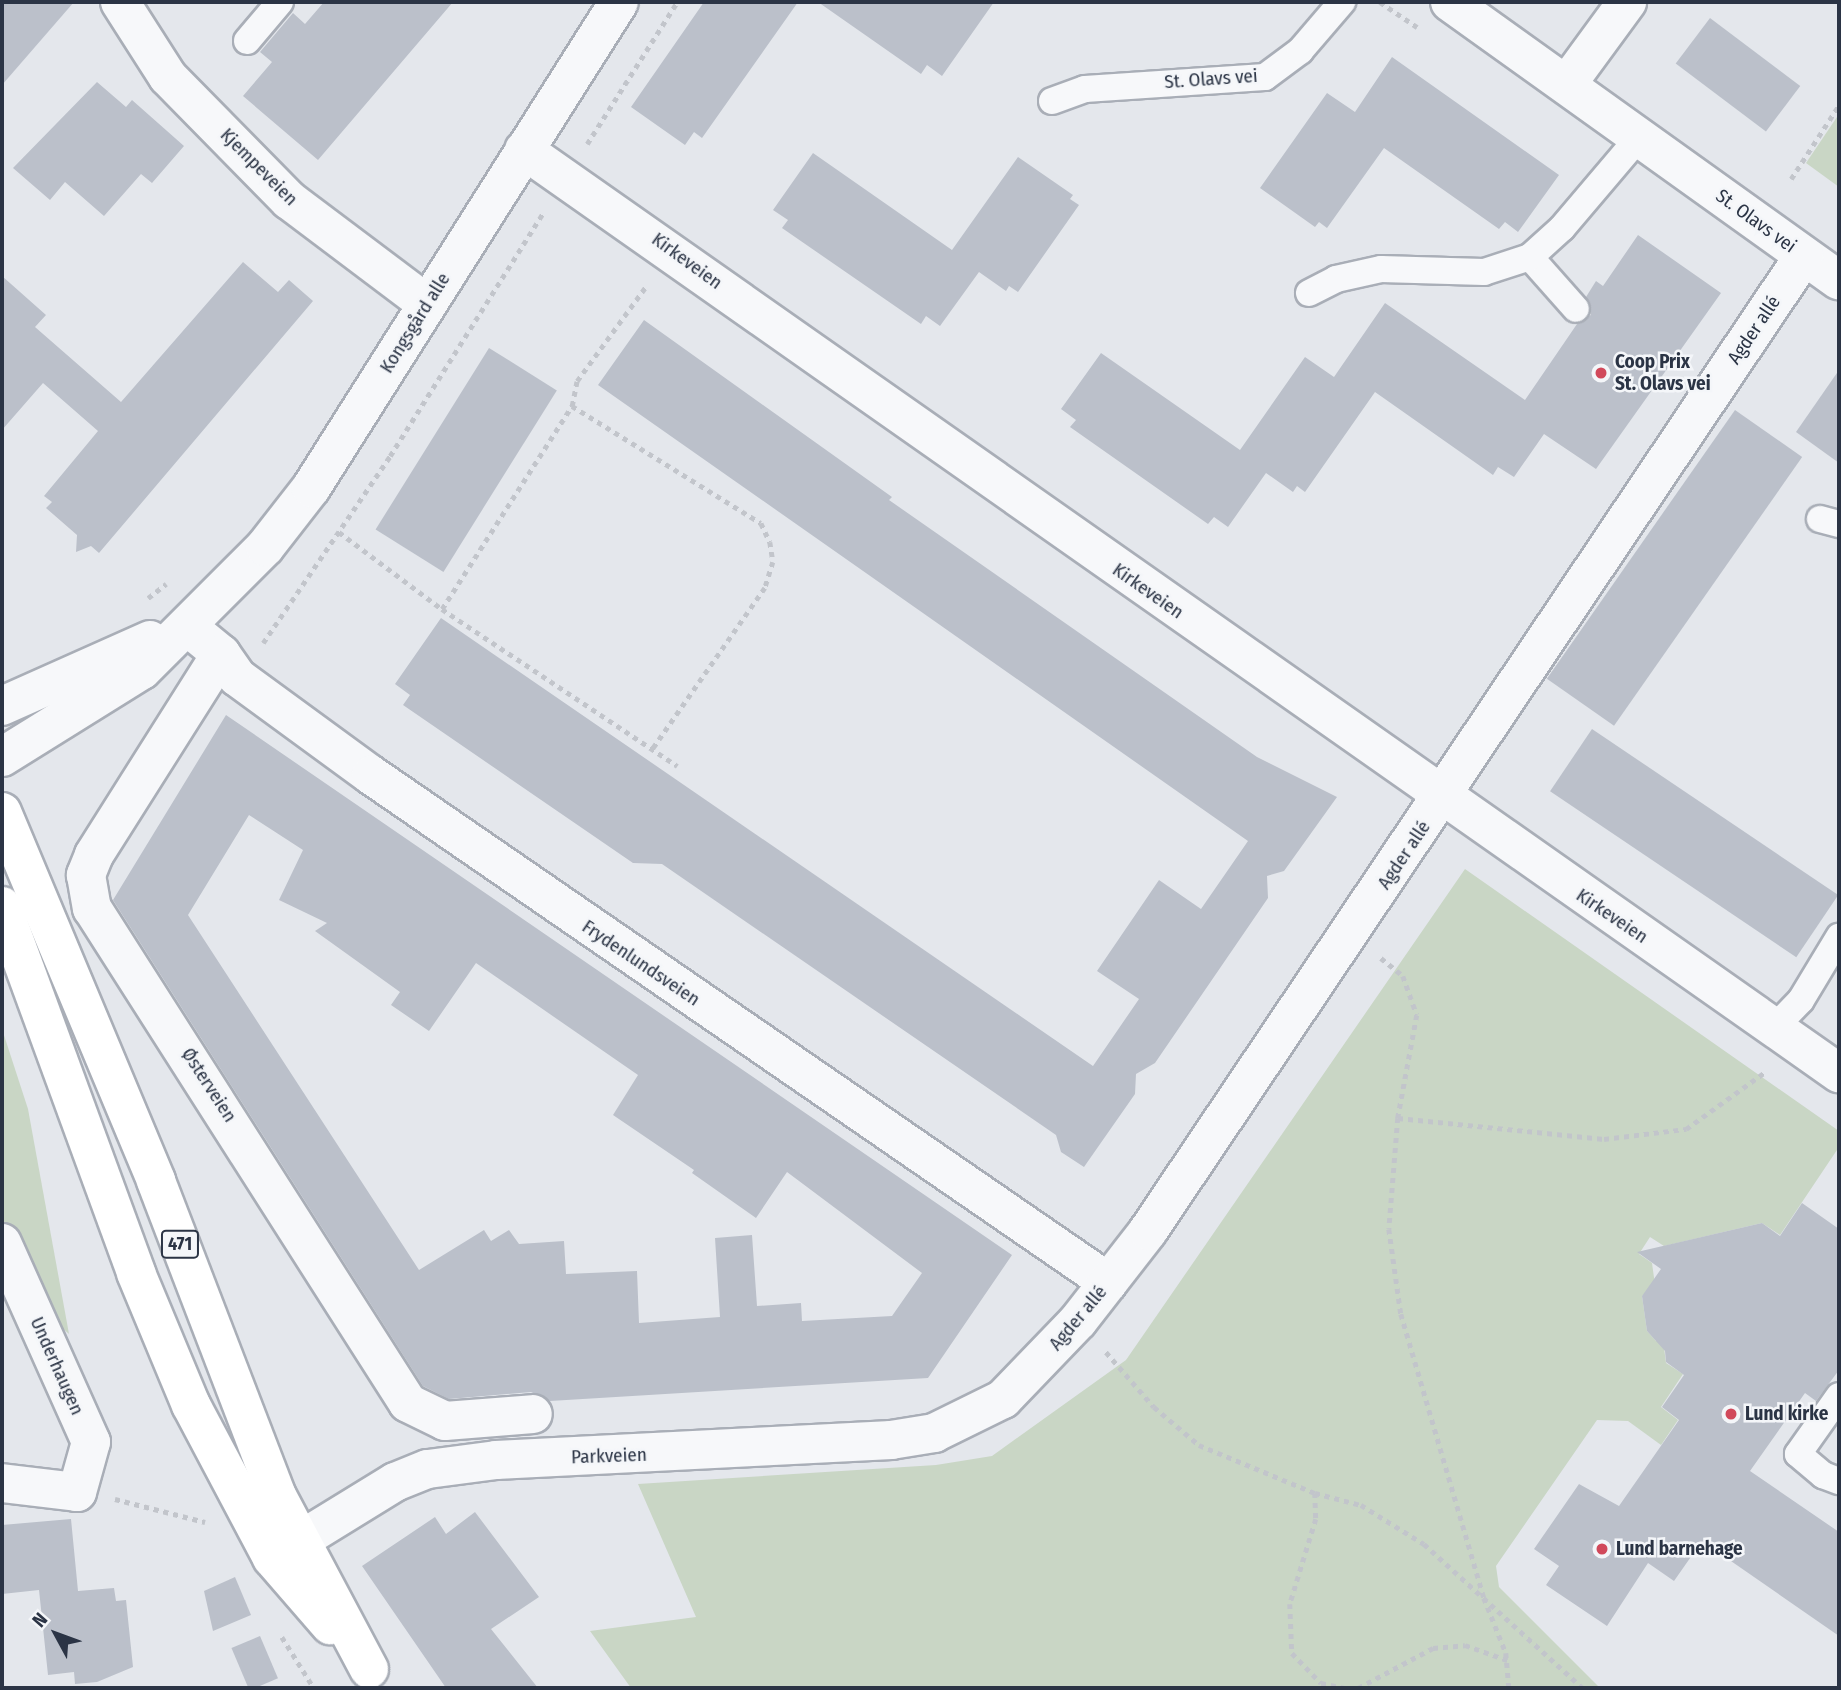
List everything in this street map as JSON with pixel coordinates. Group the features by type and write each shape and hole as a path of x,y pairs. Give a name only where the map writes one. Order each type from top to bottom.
{"main road":[{"name":"471","path":"2,812 156,1181 277,1496 287,1548"},
{"name":"471","path":"2,906 141,1285 222,1469 287,1548 376,1679"}],"street":[{"name":"Kjempeveien","path":"120,2 168,77 289,200 427,304"},
{"name":"Kongsgård alle","path":"2,757 142,670 265,547 311,488 619,2"},
{"name":"St. Olavs vei","path":"1450,2 1839,280"},
{"path":"1567,84 1627,2"},
{"name":"Kirkeveien","path":"524,150 673,250 1442,799 1839,1073"},
{"name":"Agder allé","path":"967,1420 1003,1399 1078,1321 1108,1282 1442,799 1804,256"},
{"name":"Kongsgård alle","path":"2,706 188,626"},
{"name":"Frydenlundsveien","path":"188,626 229,666 577,920 1108,1282"},
{"name":"Østerveien","path":"229,666 94,855 86,875 92,908 408,1403 445,1421 533,1413"},
{"name":"Underhaugen","path":"2,1243 91,1442 77,1492"},
{"name":"Parkveien","path":"287,1548 395,1482 458,1463 805,1447 923,1435 967,1420"},
{"path":"2,1483 77,1492"}],"lane":[{"path":"247,41 280,2"},
{"name":"St. Olavs vei","path":"1052,101 1099,88 1265,77 1300,51 1342,2"},
{"path":"1309,293 1381,269 1485,272 1530,257 1562,228 1640,136"},
{"path":"1530,257 1576,309"},
{"path":"1788,1036 1801,1000 1839,937"},
{"path":"1839,1396 1798,1454 1823,1475 1839,1481"}],"path":[{"path":"229,666 339,532 677,2"},
{"path":"1791,179 1839,105"},
{"path":"442,609 572,406 577,381 673,250"},
{"path":"572,406 761,523 770,542 773,562 765,587 652,750"},
{"path":"339,532 442,609 677,766"},
{"path":"142,603 171,579"},
{"path":"1350,934 1404,976 1417,1015 1398,1118 1389,1229 1401,1314 1485,1598 1507,1660 1509,1688"},
{"path":"1398,1118 1604,1139 1686,1129 1788,1036"},
{"path":"1078,1321 1154,1407 1199,1444 1315,1493 1360,1505 1424,1544 1583,1688"},
{"path":"77,1492 216,1524"},
{"path":"1315,1493 1316,1519 1290,1604 1292,1653 1321,1683 1345,1688"},
{"path":"1358,1688 1433,1648 1465,1645 1507,1660"}],"green space":[{"path":"1839,114 1839,187 1806,163"},
{"path":"1465,869 1839,1131 1839,1147 1780,1235 1762,1223 1664,1246 1650,1237 1639,1254 1652,1263 1655,1285 1642,1296 1647,1331 1656,1341 1663,1340 1666,1363 1683,1374 1661,1407 1678,1420 1661,1445 1628,1421 1597,1420 1496,1566 1499,1587 1600,1688 631,1688 590,1631 696,1617 638,1484 936,1465 992,1456 1126,1360"},
{"path":"2,1029 28,1109 69,1334 50,1317 2,1234"}],"building":[{"path":"2,2 74,2 2,85"},
{"path":"324,2 453,2 318,160 243,96 272,62 260,52 293,13 305,24"},
{"path":"704,2 798,2 702,138 694,132 685,145 631,107"},
{"path":"818,2 994,2 942,76 927,65 921,74"},
{"path":"1710,18 1800,86 1766,132 1676,64"},
{"path":"1392,57 1559,175 1518,232 1505,222 1499,229 1384,148 1327,228 1319,222 1315,227 1260,188 1327,93 1355,112"},
{"path":"97,82 126,107 132,100 184,146 152,183 141,174 104,216 65,182 50,200 13,168"},
{"path":"813,153 952,250 1018,157 1073,195 1070,199 1079,205 1018,292 1009,286 1006,291 979,272 940,326 926,316 921,324 782,228 788,220 773,210"},
{"path":"1638,235 1721,293 1596,469 1544,434 1514,477 1498,467 1493,475 1375,392 1305,492 1297,486 1293,492 1266,473 1228,527 1214,517 1208,524 1070,427 1076,420 1061,409 1101,353 1240,450 1305,357 1334,377 1385,303 1525,400 1577,324 1591,315 1586,297 1596,281 1603,286"},
{"path":"243,262 278,292 289,280 313,301 99,553 91,546 76,552 77,535 46,508 52,502 44,496 98,431 43,383 2,430 2,276 46,315 35,327 121,402"},
{"path":"644,320 892,497 889,500 1257,757 1337,797 1284,871 1267,876 1268,898 1155,1063 1136,1074 1135,1094 1084,1167 1061,1152 1056,1135 662,864 633,863 403,705 410,695 395,684 441,618 1093,1066 1139,999 1097,971 1159,880 1201,909 1248,841 598,385"},
{"path":"489,348 557,390 443,572 376,529"},
{"path":"1839,370 1839,463 1796,432"},
{"path":"1735,410 1802,457 1614,726 1547,679"},
{"path":"226,715 1012,1255 928,1378 550,1401 531,1392 449,1399 423,1386 113,900","holes":["249,815 303,850 279,900 327,923 315,931 400,992 391,1005 429,1031 476,963 638,1075 613,1115 694,1170 692,1173 756,1218 787,1172 922,1273 892,1316 802,1321 801,1303 757,1306 752,1235 715,1238 720,1317 639,1323 637,1271 566,1274 564,1241 519,1244 509,1230 491,1241 484,1230 419,1270 188,915"]},
{"path":"1592,729 1838,895 1796,957 1550,791"},
{"name":"Lund kirke","path":"1802,1203 1839,1229 1839,1370 1816,1401 1805,1393 1750,1471 1839,1532 1839,1636 1702,1541 1674,1581 1648,1563 1607,1626 1546,1585 1559,1566 1534,1549 1579,1484 1619,1506 1679,1420 1662,1407 1684,1375 1666,1362 1665,1351 1647,1331 1642,1296 1661,1269 1637,1252 1762,1223 1780,1236"},
{"path":"475,1512 539,1597 491,1629 538,1688 446,1688 362,1566 435,1517 446,1534"},
{"path":"71,1519 78,1591 114,1588 116,1601 126,1600 133,1667 97,1682 75,1684 74,1672 48,1675 39,1590 2,1594 2,1525"},
{"path":"235,1577 251,1615 213,1631 204,1591"},
{"path":"260,1636 278,1678 255,1688 248,1688 231,1648"}],"place":[{"name":"Coop Prix St. Olavs vei","path":"1601,373"},
{"name":"Lund kirke","path":"1731,1414"},
{"name":"Lund barnehage","path":"1602,1549"}]}
